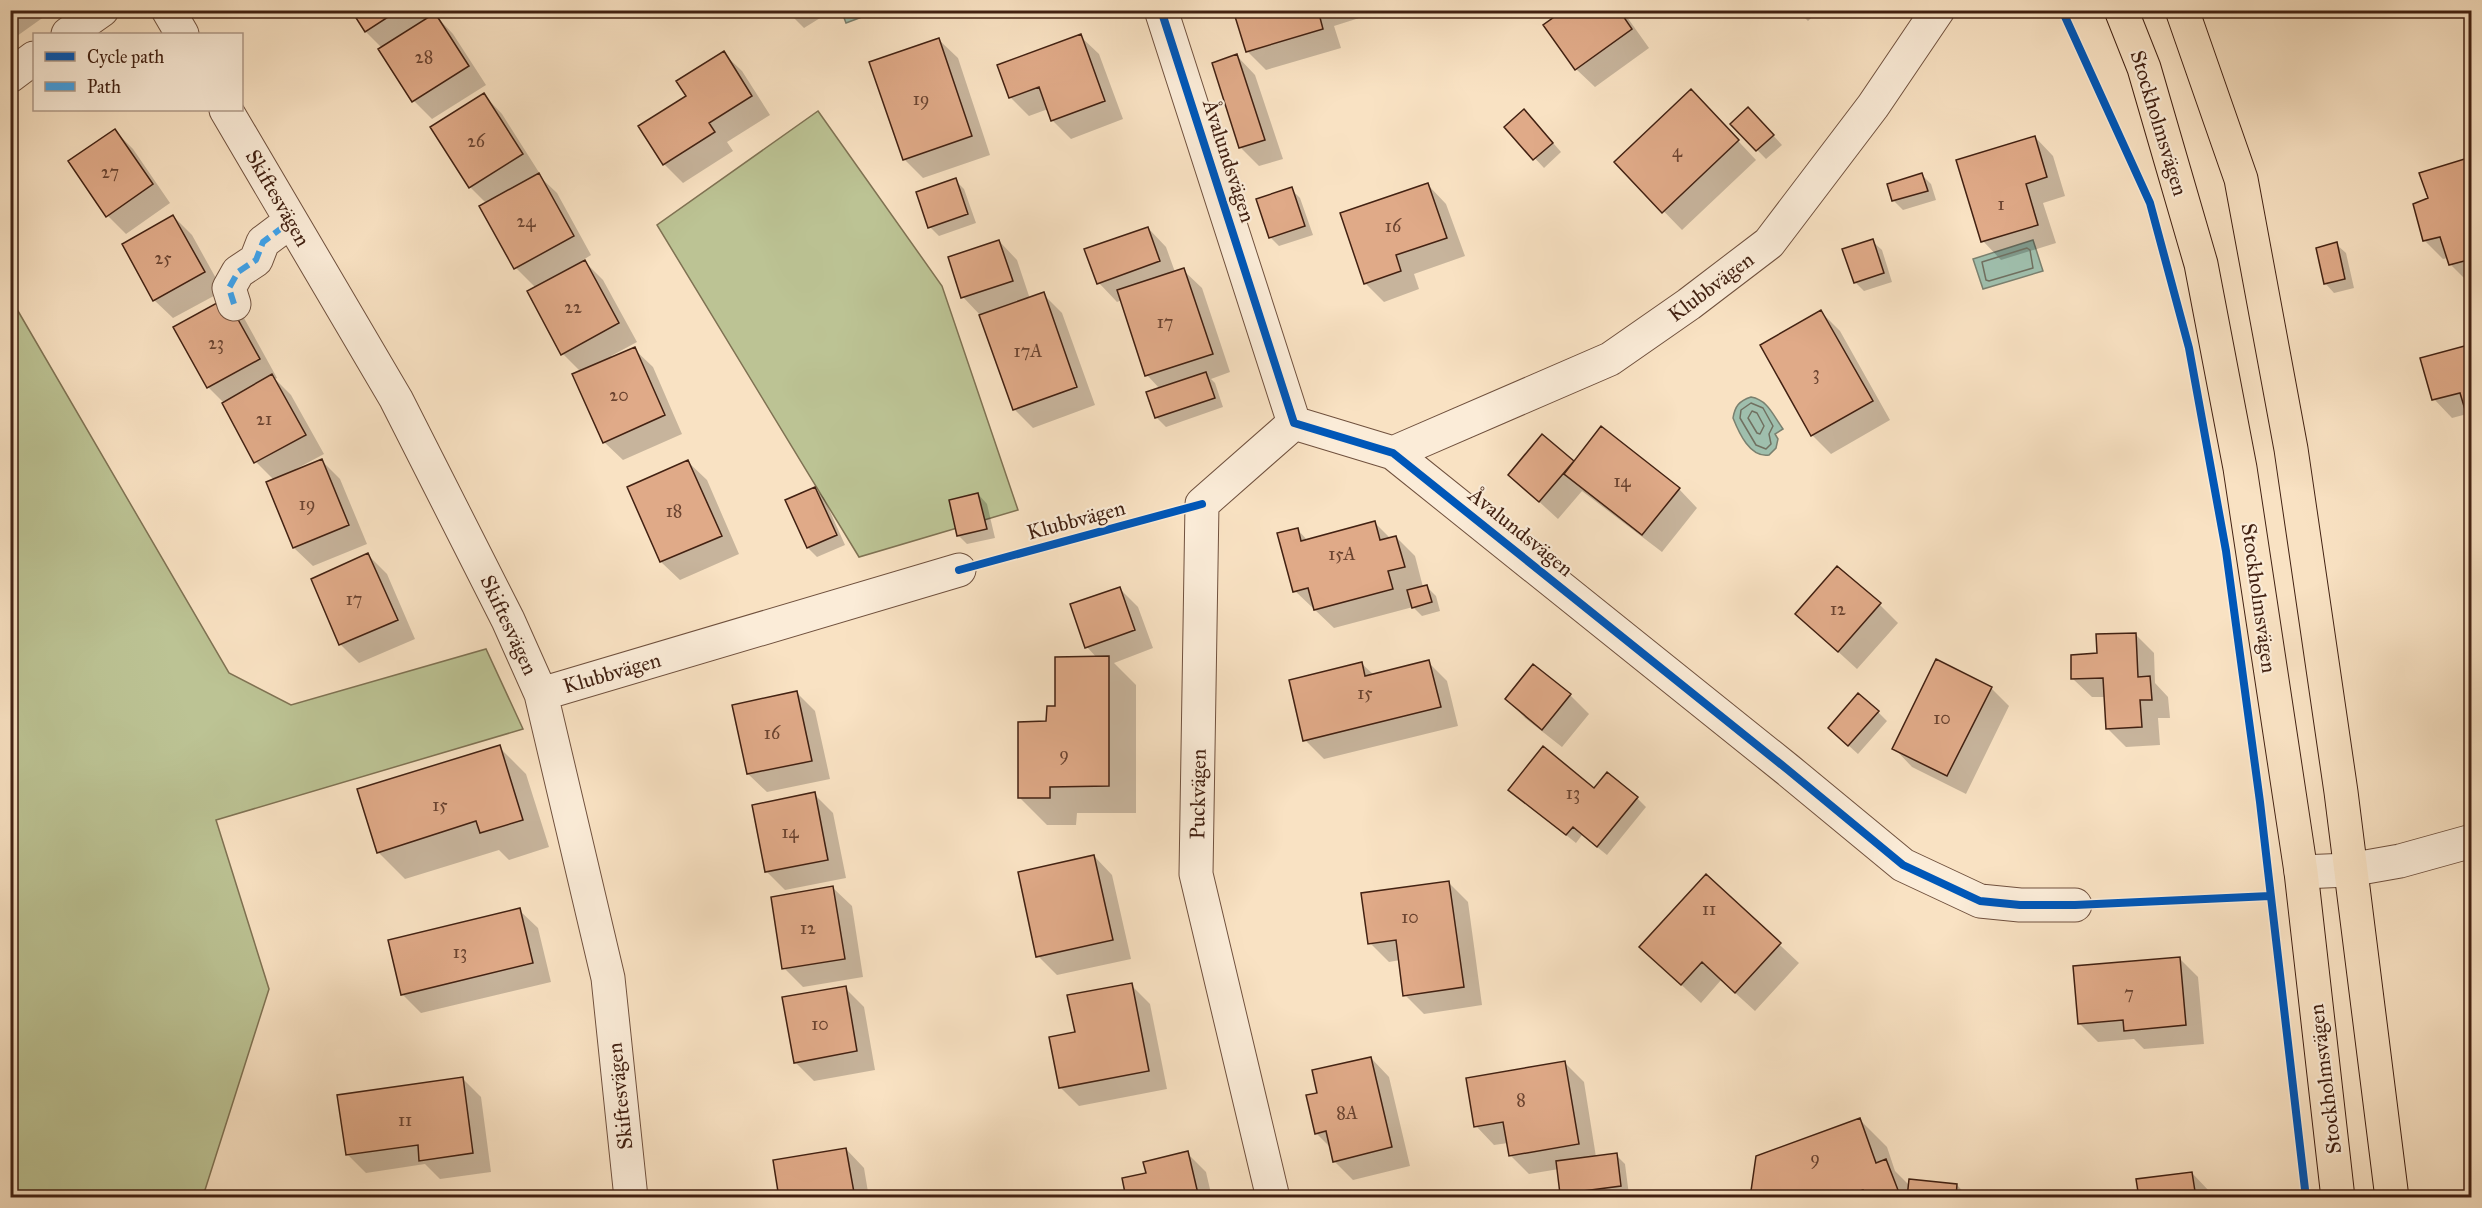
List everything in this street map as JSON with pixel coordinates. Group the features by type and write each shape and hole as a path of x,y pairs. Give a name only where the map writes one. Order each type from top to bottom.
{"main road":[{"name":"Stockholmsvägen","path":"2121,10 2145,68 2201,264 2240,468 2301,872 2338,1197"},
{"path":"2182,10 2241,179 2291,449 2341,792 2349,870 2392,1197"}],"street":[{"path":"69,33 102,10"},
{"path":"168,10 181,33"},
{"name":"Åvalundsvägen","path":"1161,10 1294,423 1393,453 1779,762 1903,865 1980,901 2020,905 2075,905"},
{"name":"Klubbvägen","path":"1393,453 1610,359 1689,304 1769,243 1873,106 1938,10"},
{"path":"10,76 33,59"},
{"name":"Skiftesvägen","path":"227,111 396,399 508,620 541,694 608,978 631,1197"},
{"path":"234,304 229,288 238,272 256,260 263,242 291,221"},
{"name":"Puckvägen","path":"1273,1197 1196,874 1202,504 1294,423"},
{"name":"Klubbvägen","path":"541,694 959,570"},
{"path":"2301,872 2349,870 2400,861 2472,841"}],"shaded area":[{"path":"818,111 942,286 1018,510 859,557 657,225"},
{"path":"11,299 229,673 291,705 486,649 523,729 216,820 269,989 205,1190 191,1197 11,1197"}],"water":[{"path":"841,10 878,10 878,11 846,23"},
{"path":"2033,240 2043,271 1983,289 1973,259"},
{"path":"1751,397 1766,405 1783,429 1775,434 1778,439 1776,448 1769,455 1756,453 1751,449 1733,418 1738,404"}],"building":[{"path":"351,10 399,10 365,32"},
{"path":"1233,10 1318,10 1323,29 1246,52"},
{"path":"1564,10 1619,10 1632,29 1575,70 1543,25"},
{"path":"435,13 469,66 412,102 378,49"},
{"path":"1081,34 1105,101 1051,121 1039,87 1009,98 997,65"},
{"path":"939,38 972,136 903,160 869,62"},
{"path":"724,51 752,96 709,123 715,132 663,165 638,126 686,96 676,81"},
{"path":"1237,54 1265,140 1239,148 1212,63"},
{"path":"1691,89 1739,140 1662,213 1614,162"},
{"path":"484,93 523,154 469,188 430,127"},
{"path":"1748,107 1774,135 1756,151 1730,124"},
{"path":"1524,109 1553,143 1533,160 1504,127"},
{"path":"115,129 153,184 106,217 68,161"},
{"path":"2035,136 2047,177 2026,184 2038,225 1981,242 1956,160"},
{"path":"2471,157 2472,259 2449,265 2440,237 2423,241 2413,204 2428,198 2419,173"},
{"path":"539,173 574,236 514,269 479,206"},
{"path":"1922,173 1928,191 1892,201 1887,184"},
{"path":"956,178 968,214 928,228 916,192"},
{"path":"1428,183 1447,238 1396,255 1401,271 1364,284 1340,213"},
{"path":"1292,187 1305,226 1269,238 1256,199"},
{"path":"173,215 205,272 153,301 122,244"},
{"path":"1148,227 1160,261 1097,284 1084,249"},
{"path":"1873,239 1884,273 1854,283 1842,249"},
{"path":"999,240 1013,281 961,298 948,257"},
{"path":"2337,242 2345,279 2324,284 2316,248"},
{"path":"585,260 619,323 561,355 527,291"},
{"path":"1184,268 1213,354 1145,376 1117,290"},
{"path":"1044,292 1077,387 1013,410 979,315"},
{"path":"226,298 260,359 207,388 173,327"},
{"path":"1821,310 1873,401 1811,436 1760,345"},
{"path":"2472,344 2472,433 2460,393 2432,400 2420,358"},
{"path":"635,347 665,415 603,443 572,374"},
{"path":"1206,372 1215,398 1155,418 1146,392"},
{"path":"272,374 306,435 254,463 222,403"},
{"path":"1601,426 1680,488 1642,535 1564,474"},
{"path":"1542,434 1574,461 1539,502 1508,475"},
{"path":"322,459 349,525 293,548 266,482"},
{"path":"688,460 722,536 660,562 627,487"},
{"path":"815,487 837,535 807,548 785,500"},
{"path":"978,493 987,529 957,536 949,500"},
{"path":"1375,521 1380,540 1396,536 1405,567 1388,571 1393,589 1314,610 1308,588 1293,592 1277,533 1298,528 1301,541"},
{"path":"368,553 398,620 339,645 311,579"},
{"path":"1837,566 1881,603 1838,652 1795,614"},
{"path":"1427,585 1432,602 1412,608 1407,590"},
{"path":"1120,587 1135,630 1085,648 1070,604"},
{"path":"2136,633 2138,677 2150,676 2152,700 2140,700 2142,727 2106,729 2103,678 2071,679 2071,655 2097,653 2096,634"},
{"path":"1109,656 1109,786 1050,787 1050,798 1018,798 1018,722 1046,721 1047,706 1055,706 1055,657"},
{"path":"1936,659 1992,687 1947,776 1892,749"},
{"path":"1429,660 1441,707 1303,741 1289,680 1362,662 1365,676"},
{"path":"1533,664 1571,694 1542,730 1505,699"},
{"path":"797,691 812,761 747,774 732,705"},
{"path":"1858,693 1879,711 1848,746 1828,728"},
{"path":"500,745 523,820 480,833 476,821 377,853 357,789"},
{"path":"1543,746 1594,788 1607,772 1638,797 1597,847 1573,827 1566,835 1508,790"},
{"path":"815,792 828,860 765,872 752,805"},
{"path":"1094,855 1113,940 1036,957 1018,872"},
{"path":"1706,874 1781,943 1735,993 1702,962 1681,985 1639,947"},
{"path":"1449,881 1464,987 1403,996 1396,940 1368,944 1361,893"},
{"path":"833,886 845,959 782,969 771,897"},
{"path":"520,908 533,963 401,995 388,940"},
{"path":"2180,957 2186,1025 2124,1031 2123,1020 2078,1024 2073,966"},
{"path":"1132,983 1149,1071 1059,1088 1049,1037 1075,1032 1067,995"},
{"path":"846,986 857,1051 794,1063 782,997"},
{"path":"1371,1057 1392,1147 1333,1162 1326,1131 1315,1134 1306,1095 1317,1093 1312,1070"},
{"path":"1565,1061 1579,1144 1509,1156 1503,1122 1474,1127 1466,1078"},
{"path":"463,1077 473,1153 419,1161 418,1145 346,1155 337,1095"},
{"path":"1860,1118 1876,1163 1886,1159 1898,1190 1878,1198 1866,1198 1863,1190 1842,1198 1750,1198 1756,1156"},
{"path":"846,1148 855,1198 779,1198 773,1160"},
{"path":"1188,1151 1199,1198 1126,1198 1122,1178 1146,1173 1143,1162"},
{"path":"1617,1153 1621,1186 1560,1194 1556,1161"},
{"path":"2192,1172 2196,1198 2139,1198 2136,1179"},
{"path":"1909,1179 1957,1184 1956,1198 1907,1198"}],"marked path":[{"path":"234,304 229,288 238,272 256,260 263,242 291,221"}],"cycle path":[{"path":"1161,10 1294,423 1393,453 1903,865 1980,901 2020,905 2075,905 2270,896"},
{"path":"2062,10 2150,203 2189,348 2226,551 2260,802 2306,1198"},
{"path":"959,570 1202,504"}]}
